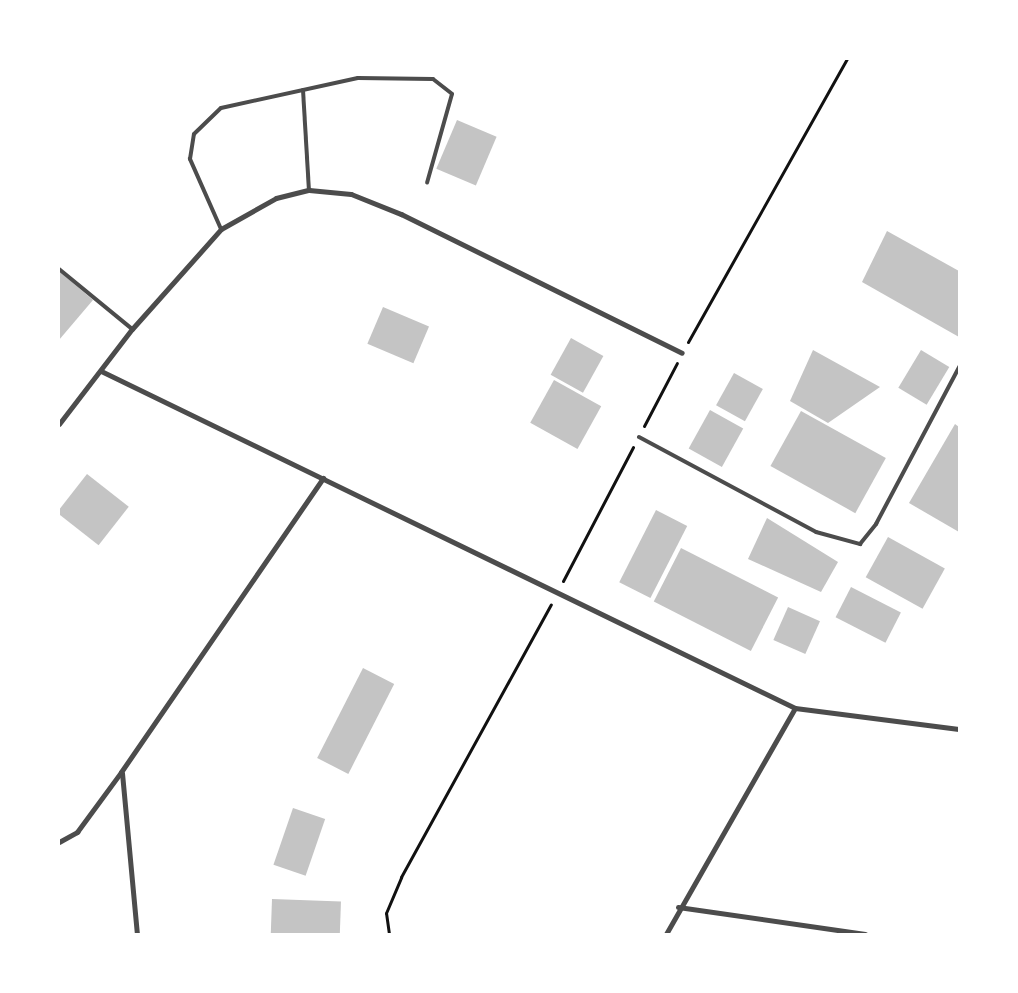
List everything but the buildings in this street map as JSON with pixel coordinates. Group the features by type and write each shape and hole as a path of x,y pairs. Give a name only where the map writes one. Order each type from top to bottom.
{"street":[{"path":"59,424 132,329 221,229 276,198 309,190 351,194 402,214 682,353"},
{"path":"101,371 795,708 959,729"},
{"path":"59,842 77,832 122,772 323,478"},
{"path":"666,934 678,908 795,708"},
{"path":"122,772 137,934"},
{"path":"678,908 865,934"}],"lane":[{"path":"221,229 190,159 194,134 221,108 358,78 433,79 452,94 427,183"},
{"path":"303,90 309,190"},
{"path":"59,269 132,329"},
{"path":"639,437 816,532 860,544 876,524 959,368"}],"path":[{"path":"389,934 386,913 401,877 558,592 682,353 846,59"}]}
